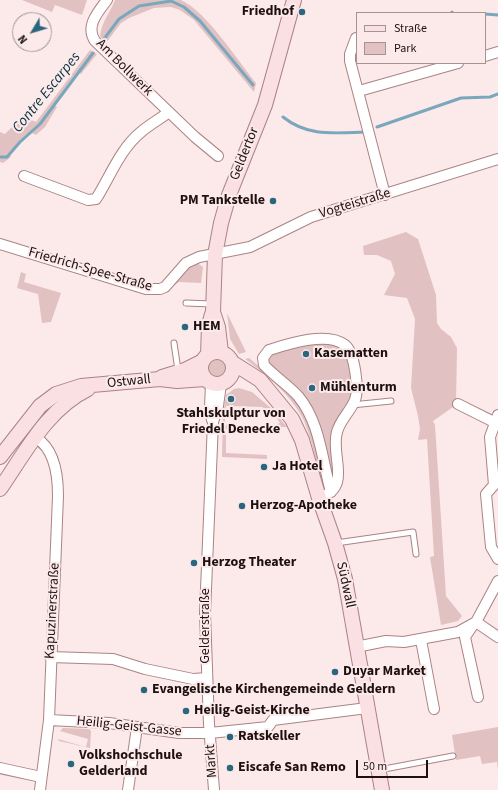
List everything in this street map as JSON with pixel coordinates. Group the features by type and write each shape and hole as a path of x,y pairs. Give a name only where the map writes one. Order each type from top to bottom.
{"main road":[{"name":"Geldertor","path":"217,381 201,371 210,356 209,325 213,308 215,255 229,195 265,105 294,0"},
{"name":"Südwall","path":"210,356 226,354 233,363 256,376 289,414 297,426 325,495 335,543 345,579 382,790"},
{"name":"Ostwall","path":"160,379 179,371 186,370 210,356"},
{"path":"217,381 234,368 233,363"},
{"name":"Ostwall","path":"0,457 33,414 46,400 67,389 81,386 160,379 177,381 217,381"},
{"name":"Südwall","path":"217,381 245,381 270,393"},
{"name":"Ostwall","path":"0,489 53,415 66,402 97,385"},
{"path":"17,434 29,435 36,438"}],"street":[{"name":"Am Bollwerk","path":"107,0 94,20 91,30 92,37 169,112 218,156"},
{"path":"356,38 350,54 350,61 385,195"},
{"path":"486,56 498,52"},
{"path":"359,91 454,64"},
{"path":"24,176 88,200 96,199 106,184 114,166 140,132 169,112"},
{"name":"Vogteistraße","path":"215,255 250,247 311,217 498,159"},
{"name":"Friedrich-Spee-Straße","path":"0,244 153,290 160,289 169,284 181,268 190,260 215,255"},
{"path":"330,340 344,344 352,353 356,378 356,394 352,405 336,433 338,475 336,484 325,495 316,429 310,414 298,397 264,364 265,356 269,350 306,341 330,340"},
{"name":"Gelderstraße","path":"210,733 205,613 213,422 210,408 217,381"},
{"path":"458,404 497,420 490,438 494,485 486,494 491,546 498,558"},
{"name":"Kapuzinerstraße","path":"36,438 44,444 49,452 55,469 58,485 50,657 49,720 40,790"},
{"path":"478,697 465,637 498,581"},
{"path":"356,647 386,641 404,642 421,640 458,632 474,623"},
{"path":"474,623 498,637"},
{"path":"421,640 434,709"},
{"path":"50,657 113,659 145,669 193,679 207,678"},
{"name":"Heilig-Geist-Gasse","path":"49,720 103,722 179,733 210,733 268,727 273,720 367,708"},
{"path":"128,790 137,727"},
{"name":"Markt","path":"210,733 214,790"},
{"path":"0,768 41,777"}],"lane":[{"path":"186,303 213,308"},
{"path":"174,343 179,371"},
{"path":"352,405 391,400"},
{"path":"335,543 413,532 416,554"},
{"path":"378,770 453,756"}],"green space":[{"path":"22,0 87,0 82,15 55,5 52,12"},
{"path":"115,0 181,0 191,6 211,25 256,83 254,92 194,20 180,10 171,7 154,8 129,18 121,23 106,43 100,36 101,31 104,21"},
{"path":"90,50 97,54 81,74 79,73 54,105 57,107 45,127 36,135 32,133 20,142 10,156 11,157 3,163 0,162 0,132 5,134 21,118 27,118 36,122"},
{"path":"406,232 418,239 436,295 437,323 441,329 451,337 457,348 456,405 433,421 435,425 446,596 462,616 458,621 441,625 430,557 434,556 427,439 418,440 420,429 411,388 415,319 407,298 384,295 395,274 391,261 377,255 364,255 363,246"},
{"path":"197,263 203,267 201,283 179,282 173,286 191,265"},
{"path":"21,272 26,274 24,282 61,293 51,322 42,323 38,294 17,288"},
{"path":"227,313 246,352 239,354 230,339"},
{"path":"332,343 341,346 350,358 353,395 341,416 333,481 319,433 268,362 272,355 287,347 306,344"},
{"path":"249,358 289,391 310,421 325,485 322,487 310,437 299,412 278,387 245,359"},
{"path":"217,359 223,362 226,368 223,374 217,377 211,374 208,368 211,362"},
{"path":"239,388 252,392 272,409 263,410 263,407 226,406 226,409 224,409 226,395 234,389"},
{"path":"278,416 287,427 280,427 276,431 226,429 226,453 267,455 267,459 222,457 223,418 225,418 225,425 269,427 280,423 276,417"},
{"path":"498,727 498,770 497,762 482,764 480,756 456,760 452,735"},
{"path":"63,728 89,729 91,731 90,748 59,741 58,739 86,747 88,739 60,731"}],"waterway":[{"name":"Contre Escarpes","path":"104,39 119,19 139,6 171,1 184,7 200,21 253,85"},
{"path":"486,14 498,15"},
{"name":"Contre Escarpes","path":"0,157 7,157 20,142 40,124 93,53"},
{"name":"Contre Escarpes","path":"377,127 461,98 490,97 498,94"},
{"name":"Contre Escarpes","path":"283,117 302,128 312,131 332,133 365,132"}],"place":[{"name":"Friedhof","path":"302,12"},
{"name":"PM Tankstelle","path":"273,201"},
{"name":"HEM","path":"185,327"},
{"name":"Kasematten","path":"306,354"},
{"name":"Mühlenturm","path":"312,388"},
{"name":"Stahlskulptur von Friedel Denecke","path":"231,399"},
{"name":"Ja Hotel","path":"264,467"},
{"name":"Herzog-Apotheke","path":"242,506"},
{"name":"Herzog Theater","path":"194,563"},
{"name":"Duyar Market","path":"335,672"},
{"name":"Evangelische Kirchengemeinde Geldern","path":"144,690"},
{"name":"Heilig-Geist-Kirche","path":"186,711"},
{"name":"Ratskeller","path":"230,737"},
{"name":"Volkshochschule Gelderland","path":"71,764"},
{"name":"Eiscafe San Remo","path":"230,768"}]}
